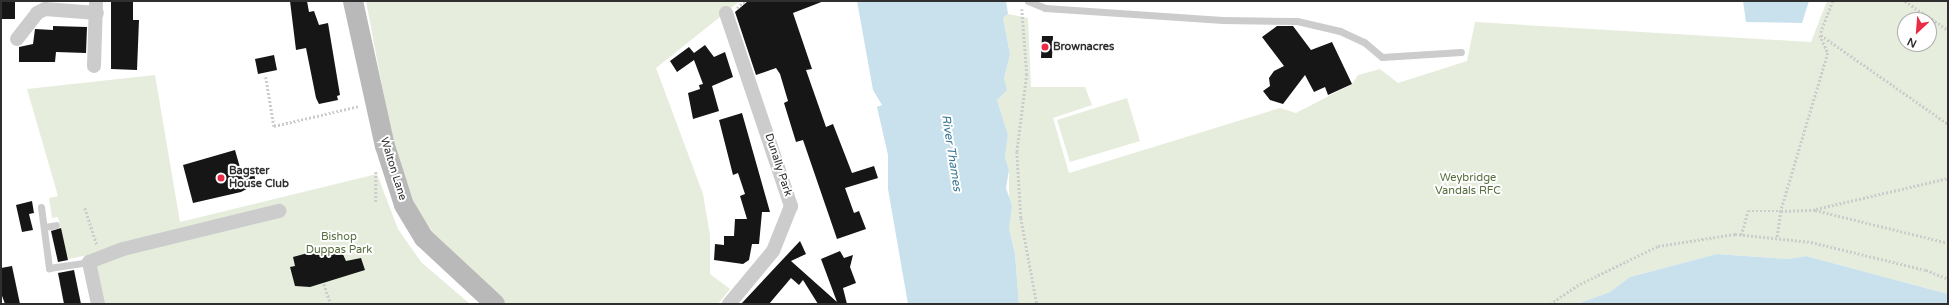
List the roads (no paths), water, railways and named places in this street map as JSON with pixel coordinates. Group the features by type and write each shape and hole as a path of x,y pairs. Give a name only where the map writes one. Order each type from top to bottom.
{"main road":[{"name":"Walton Lane","path":"353,1 392,170 413,222 447,263 495,304"}],"street":[{"path":"17,39 37,13 45,9 96,7 94,66"},
{"name":"Dunally Park","path":"726,12 791,206 774,251 729,304"},
{"path":"98,304 95,260 123,249 279,211"}],"lane":[{"path":"1028,1 1045,8 1071,10 1223,20 1297,21 1313,28 1340,31 1364,42 1382,57 1461,52"},
{"path":"41,207 45,227 49,268 95,260"},
{"path":"45,227 56,225"}],"water":[{"name":"River Thames","path":"857,1 1006,1 1008,14 1003,18 1010,54 1004,79 1007,90 997,100 1008,135 1005,157 1009,170 1006,188 1012,206 1009,228 1015,254 1019,304 908,304 888,189 888,155 877,107 882,105 873,90"},
{"path":"1743,1 1809,1 1802,23 1746,22"},
{"path":"1717,254 1788,259 1806,256 1948,294 1948,304 1577,304 1610,292 1630,277"}],"place":[{"name":"Brownacres","path":"1045,47"},
{"name":"Bagster House Club","path":"221,178"}],"park label":[{"name":"Weybridge Vandals RFC","path":"1468,185"},
{"name":"Bishop Duppas Park","path":"339,244"}]}
